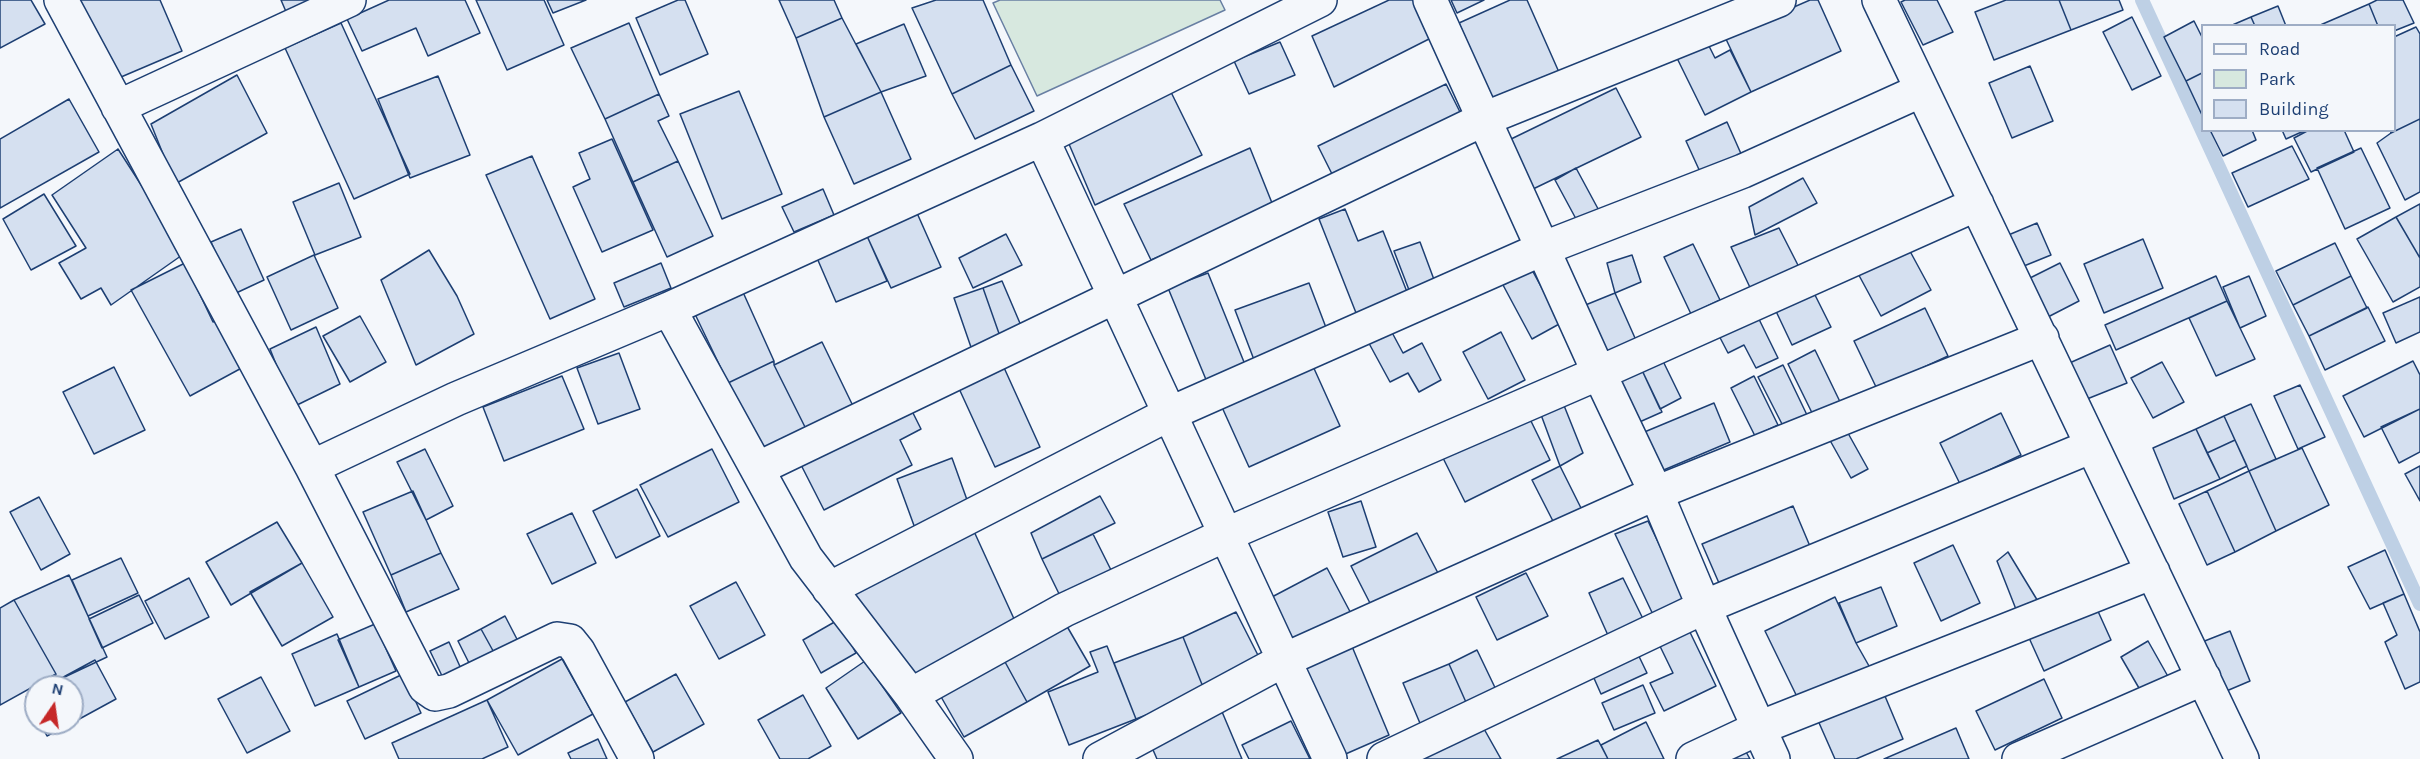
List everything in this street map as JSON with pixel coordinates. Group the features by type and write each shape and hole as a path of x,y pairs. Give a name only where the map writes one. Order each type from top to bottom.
{"street":[{"path":"61,0 312,467 425,687 435,694 449,692 557,639 570,641 578,651 637,759"},
{"path":"118,107 349,0"},
{"path":"312,467 456,399 669,309 1042,139 1320,0"},
{"path":"1430,0 1542,249 1656,493 1704,608 1773,759"},
{"path":"757,469 1484,119 1779,0"},
{"path":"1879,0 2242,759"},
{"path":"829,589 1169,414 1542,249 1743,171 1922,90"},
{"path":"1042,139 1282,661 1330,759"},
{"path":"911,695 1064,610 1225,535 1599,373 1977,204"},
{"path":"669,309 806,558 911,695 954,758"},
{"path":"1100,759 1282,661 1656,493 2042,338"},
{"path":"1384,759 1704,608 2092,446"},
{"path":"1693,759 1759,728 2153,572"},
{"path":"2019,759 2204,678"}],"green space":[{"path":"1000,0 1220,0 1225,10 1037,96 993,3"}],"building":[{"path":"0,0 31,0 45,24 0,48"},
{"path":"79,0 160,0 182,51 114,80"},
{"path":"281,0 320,0 287,14"},
{"path":"389,0 465,0 480,33 428,56 416,28 362,51 347,19"},
{"path":"476,0 544,0 564,45 507,70"},
{"path":"547,0 586,0 553,13"},
{"path":"678,0 685,0 708,54 660,75 636,18"},
{"path":"779,0 834,0 842,18 796,38"},
{"path":"936,0 983,0 1011,65 952,94 912,8"},
{"path":"1389,0 1414,0 1431,38 1334,87 1312,36"},
{"path":"1451,0 1484,0 1457,13"},
{"path":"1510,0 1527,0 1562,79 1496,108 1459,23"},
{"path":"1810,0 1818,0 1841,51 1751,92 1725,37"},
{"path":"1937,0 1953,32 1923,45 1901,2"},
{"path":"2006,0 2059,0 2071,30 1994,60 1975,12"},
{"path":"2059,0 2119,0 2123,10 2071,30"},
{"path":"2377,0 2403,0 2414,23 2396,30 2396,24 2377,24 2369,4"},
{"path":"2369,4 2377,24 2323,24"},
{"path":"2278,6 2285,24 2254,24 2251,17"},
{"path":"2132,17 2161,76 2132,90 2103,32"},
{"path":"2251,17 2254,24 2235,24"},
{"path":"842,18 881,92 824,117 796,38"},
{"path":"2194,21 2201,35 2201,74 2186,81 2164,37"},
{"path":"341,23 410,174 354,199 285,48"},
{"path":"629,23 659,94 605,119 571,48"},
{"path":"904,24 926,76 881,92 856,44"},
{"path":"2416,27 2420,34 2420,119 2396,131 2396,36"},
{"path":"1703,34 1715,58 1730,50 1751,92 1705,115 1673,50"},
{"path":"1280,42 1295,75 1249,94 1234,61"},
{"path":"1011,65 1034,111 975,139 952,94"},
{"path":"2030,66 2053,121 2012,138 1989,83"},
{"path":"2201,74 2201,113 2186,81"},
{"path":"237,75 267,133 175,184 151,124"},
{"path":"438,76 470,155 410,178 378,99"},
{"path":"1166,82 1202,155 1095,205 1063,130"},
{"path":"1446,84 1466,124 1338,186 1318,146"},
{"path":"1616,88 1641,137 1531,190 1507,141"},
{"path":"739,91 782,194 722,219 680,114"},
{"path":"881,92 911,159 854,184 824,117"},
{"path":"659,94 669,116 658,121 678,161 633,182 605,119"},
{"path":"69,99 99,152 0,208 0,139"},
{"path":"2420,119 2420,192 2405,200 2377,143"},
{"path":"1727,122 1742,156 1701,174 1686,141"},
{"path":"2211,132 2253,132 2256,140 2223,156"},
{"path":"2283,132 2302,132 2286,139"},
{"path":"2305,132 2345,132 2354,152 2311,172 2294,138"},
{"path":"612,139 653,230 602,252 573,187 590,179 579,153"},
{"path":"2292,146 2309,179 2248,207 2232,173"},
{"path":"1250,148 1274,208 1151,260 1124,204"},
{"path":"2361,148 2390,208 2345,229 2317,168"},
{"path":"118,149 185,253 111,305 101,288 81,299 59,263 86,248 52,195"},
{"path":"532,156 595,299 550,319 486,175"},
{"path":"678,161 713,236 667,257 633,182"},
{"path":"1576,168 1603,218 1582,230 1555,180"},
{"path":"1803,178 1817,203 1755,235 1749,207"},
{"path":"339,183 361,237 315,255 293,202"},
{"path":"823,189 834,215 794,232 782,207"},
{"path":"44,194 76,246 31,270 3,219"},
{"path":"2420,204 2420,258 2396,217"},
{"path":"1345,209 1358,241 1383,231 1411,302 1360,323 1319,219"},
{"path":"917,213 941,267 891,288 867,236"},
{"path":"2396,217 2420,258 2420,287 2393,302 2357,239"},
{"path":"2037,223 2051,255 2019,268 2006,236"},
{"path":"1779,228 1803,275 1754,296 1731,247"},
{"path":"241,229 264,280 234,294 211,242"},
{"path":"1006,234 1022,265 973,288 959,258"},
{"path":"867,236 887,281 836,302 817,258"},
{"path":"2143,239 2163,288 2104,313 2084,264"},
{"path":"1420,242 1439,293 1414,303 1394,251"},
{"path":"1905,242 1931,290 1881,316 1855,268"},
{"path":"2335,243 2351,276 2293,305 2276,271"},
{"path":"1693,244 1720,300 1691,314 1664,257"},
{"path":"429,250 457,296 474,334 416,365 381,280"},
{"path":"314,255 338,308 291,330 267,277"},
{"path":"1632,255 1641,282 1615,293 1607,263"},
{"path":"185,263 213,322 224,318 249,364 190,396 131,290"},
{"path":"661,263 671,288 624,307 614,283"},
{"path":"2060,263 2079,301 2046,318 2026,280"},
{"path":"1532,270 1561,323 1532,339 1503,285"},
{"path":"1208,273 1246,367 1207,382 1168,288"},
{"path":"2216,276 2227,301 2116,350 2105,325"},
{"path":"2249,276 2266,316 2240,328 2223,287"},
{"path":"2351,276 2367,308 2309,336 2293,305"},
{"path":"1002,281 1025,335 1002,342 983,288"},
{"path":"1309,283 1330,338 1256,365 1235,310"},
{"path":"983,288 1002,342 973,353 954,298"},
{"path":"1812,289 1831,327 1792,345 1774,307"},
{"path":"742,290 774,361 728,383 694,312"},
{"path":"1615,293 1639,347 1607,360 1583,306"},
{"path":"2420,297 2420,332 2396,343 2383,313"},
{"path":"2227,301 2255,359 2216,376 2189,318"},
{"path":"2368,307 2385,341 2325,370 2309,336"},
{"path":"1925,308 1948,356 1877,389 1854,341"},
{"path":"1754,309 1778,358 1756,368 1744,345 1728,353 1715,328"},
{"path":"360,316 386,362 350,382 323,336"},
{"path":"1388,325 1403,353 1422,343 1441,380 1419,392 1408,373 1390,382 1365,336"},
{"path":"316,327 340,384 293,407 270,349"},
{"path":"1501,332 1525,380 1488,399 1463,352"},
{"path":"822,342 853,406 806,429 774,365"},
{"path":"2110,345 2127,383 2082,401 2065,365"},
{"path":"1815,350 1844,410 1817,423 1788,364"},
{"path":"619,353 640,409 598,424 577,368"},
{"path":"1661,357 1681,398 1660,409 1640,366"},
{"path":"774,361 806,429 760,450 728,383"},
{"path":"1001,361 1040,447 995,467 956,382"},
{"path":"2413,361 2420,375 2420,409 2364,437 2343,396"},
{"path":"2162,362 2184,402 2153,418 2131,378"},
{"path":"1312,364 1340,426 1249,467 1221,405"},
{"path":"1783,365 1807,415 1783,426 1758,377"},
{"path":"1640,366 1662,412 1635,424 1614,378"},
{"path":"114,367 145,430 94,454 63,392"},
{"path":"562,376 584,429 504,461 483,407"},
{"path":"1754,376 1778,425 1755,436 1731,388"},
{"path":"2300,385 2325,437 2298,449 2274,396"},
{"path":"908,403 921,429 900,440 912,465 824,510 798,459"},
{"path":"1563,403 1583,453 1560,466 1540,412"},
{"path":"1714,403 1730,442 1659,472 1642,433"},
{"path":"2251,404 2276,459 2249,471 2224,416"},
{"path":"2420,409 2420,452 2399,463 2381,427"},
{"path":"2001,413 2021,455 1960,484 1940,443"},
{"path":"1528,415 1550,460 1465,502 1442,456"},
{"path":"2224,416 2235,440 2207,453 2196,429"},
{"path":"1844,426 1868,469 1851,478 1827,435"},
{"path":"2196,429 2220,479 2174,499 2153,448"},
{"path":"2235,440 2247,466 2220,479 2207,453"},
{"path":"2302,448 2329,505 2276,531 2249,471"},
{"path":"425,449 453,506 426,520 397,462"},
{"path":"712,449 739,502 668,537 640,485"},
{"path":"952,458 971,511 916,531 897,479"},
{"path":"1560,466 1585,516 1557,529 1532,480"},
{"path":"2420,466 2420,501 2405,474"},
{"path":"2249,471 2276,531 2235,552 2207,491"},
{"path":"637,489 660,536 616,558 593,511"},
{"path":"413,491 441,553 391,575 363,512"},
{"path":"2207,491 2235,552 2207,565 2179,504"},
{"path":"1100,496 1115,523 1042,559 1031,533"},
{"path":"39,497 70,554 41,570 10,512"},
{"path":"1361,501 1376,547 1343,557 1328,512"},
{"path":"1793,506 1812,551 1722,590 1702,544"},
{"path":"572,513 596,563 552,584 527,534"},
{"path":"1648,521 1689,607 1656,621 1615,534"},
{"path":"277,522 302,563 231,605 206,562"},
{"path":"972,527 1015,621 921,684 849,588"},
{"path":"1417,533 1439,575 1373,609 1351,566"},
{"path":"1093,534 1115,578 1064,604 1042,559"},
{"path":"1953,545 1980,603 1941,621 1914,563"},
{"path":"2385,550 2404,594 2370,609 2348,567"},
{"path":"2008,552 2039,603 2021,622 1997,561"},
{"path":"441,553 459,589 406,612 391,575"},
{"path":"121,558 138,593 88,616 72,580"},
{"path":"302,563 333,617 282,646 250,592"},
{"path":"1327,568 1356,623 1298,652 1270,598"},
{"path":"1526,573 1548,616 1497,640 1476,597"},
{"path":"69,575 107,657 69,675 56,675 14,600"},
{"path":"189,578 209,617 165,639 145,601"},
{"path":"1623,578 1647,627 1611,642 1589,593"},
{"path":"736,582 765,635 719,659 690,606"},
{"path":"1881,587 1897,626 1856,643 1839,603"},
{"path":"2404,594 2420,632 2420,682 2405,689 2385,642 2397,635 2383,603"},
{"path":"139,595 153,623 102,648 89,619"},
{"path":"1835,597 1873,673 1802,707 1765,631"},
{"path":"2092,598 2111,640 2044,671 2025,629"},
{"path":"14,600 56,674 24,675 24,692 0,705 0,608"},
{"path":"1236,612 1265,669 1205,692 1183,637"},
{"path":"505,616 520,645 497,658 481,629"},
{"path":"1061,616 1090,666 1027,702 999,651"},
{"path":"838,620 856,653 821,673 803,640"},
{"path":"375,624 396,671 359,687 338,640"},
{"path":"1686,624 1716,686 1664,711 1650,683 1673,673 1656,638"},
{"path":"481,629 497,658 472,669 458,641"},
{"path":"2230,631 2250,681 2217,695 2197,644"},
{"path":"337,634 359,687 315,706 292,654"},
{"path":"1183,637 1205,692 1136,719 1114,663"},
{"path":"2148,641 2170,680 2143,695 2121,657"},
{"path":"449,642 462,671 444,680 430,651"},
{"path":"1351,644 1389,735 1341,756 1303,665"},
{"path":"1107,646 1136,719 1069,745 1048,692 1098,672 1090,652"},
{"path":"1634,646 1647,673 1601,694 1589,667"},
{"path":"1477,650 1500,698 1469,709 1449,664"},
{"path":"999,651 1027,702 964,737 936,688"},
{"path":"562,659 593,714 518,755 487,700"},
{"path":"95,660 116,699 84,716 84,675 67,675"},
{"path":"865,661 901,713 858,739 826,688"},
{"path":"1449,664 1469,709 1422,728 1403,683"},
{"path":"403,674 421,713 365,739 347,701"},
{"path":"676,674 704,724 653,752 625,702"},
{"path":"261,677 290,731 247,753 218,699"},
{"path":"2044,679 2062,718 1995,750 1976,711"},
{"path":"1643,685 1655,713 1614,730 1602,703"},
{"path":"1882,689 1903,739 1856,759 1835,759 1816,716"},
{"path":"803,695 831,746 808,759 780,759 758,720"},
{"path":"487,700 508,747 482,759 399,759 392,743"},
{"path":"1220,707 1242,759 1157,759 1147,736"},
{"path":"1479,720 1501,759 1414,759"},
{"path":"1291,721 1310,759 1249,759 1242,745"},
{"path":"1646,722 1664,759 1608,759 1601,745"},
{"path":"1956,728 1969,759 1884,759"},
{"path":"598,739 607,759 571,759 568,753"},
{"path":"1598,740 1608,759 1557,759"},
{"path":"1745,750 1750,759 1728,759"}],"waterway":[{"path":"2142,0 2201,128"},
{"path":"2203,132 2420,604"}]}
